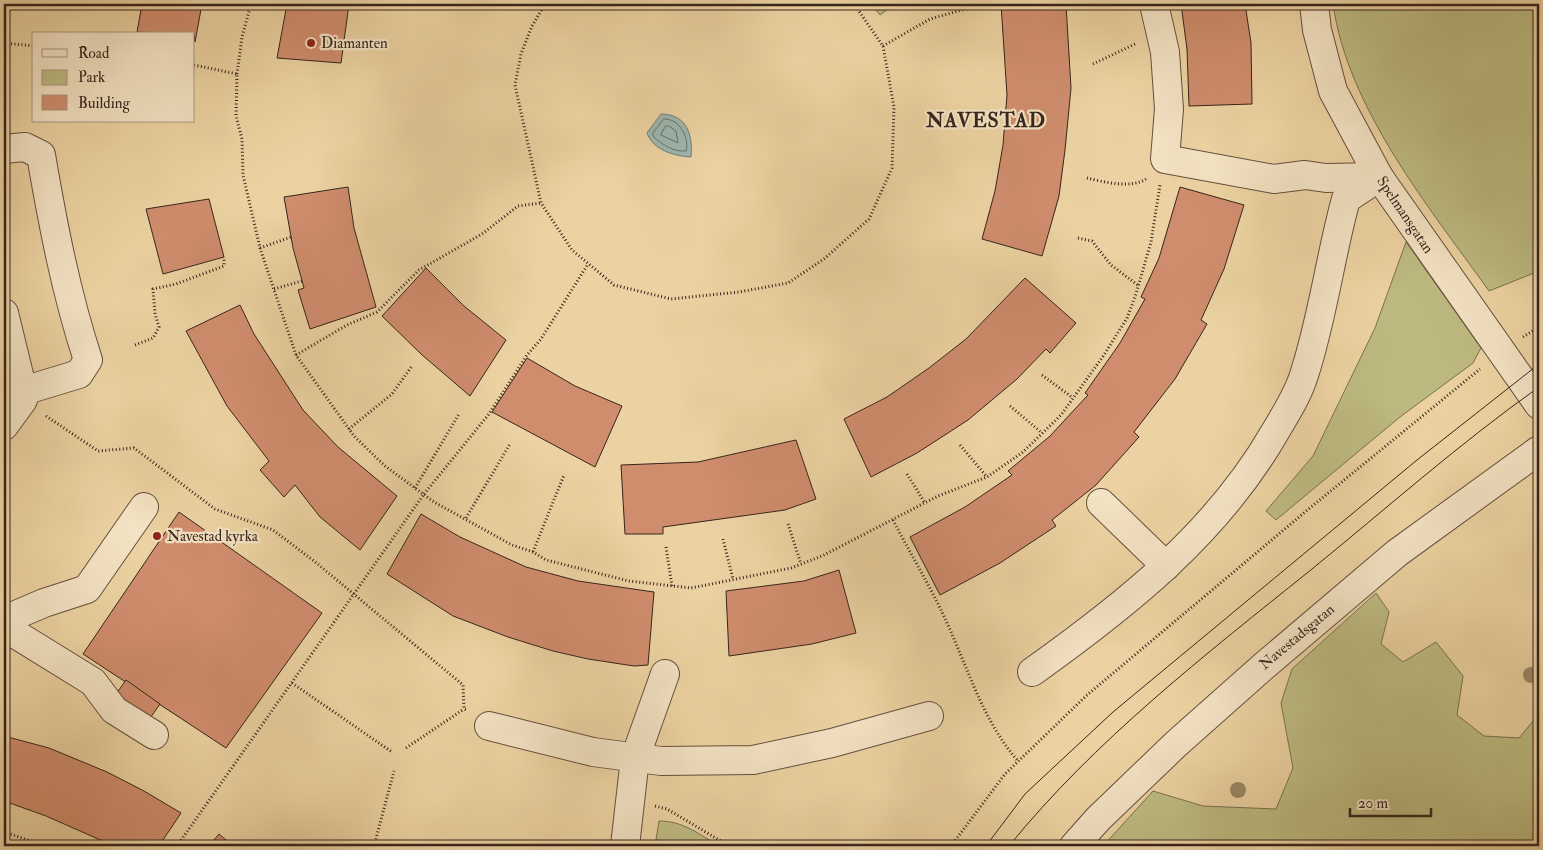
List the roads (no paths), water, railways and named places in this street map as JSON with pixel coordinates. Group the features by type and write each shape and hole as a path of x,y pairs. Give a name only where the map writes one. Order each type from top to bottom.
{"street":[{"path":"1154,4 1165,52 1169,110 1165,158 1274,179 1305,176 1326,178 1379,177"},
{"name":"Spelmansgatan","path":"1314,4 1317,30 1333,91 1379,177 1539,405"},
{"path":"4,149 25,147 41,155 55,240 76,324 88,360 79,374 13,410 4,313"},
{"path":"1032,672 1096,626 1145,587 1203,530 1257,464 1282,420 1303,377 1324,303 1338,229 1346,199 1379,177"},
{"name":"Navestadsgatan","path":"1074,846 1098,818 1176,744 1265,665 1398,553 1539,450"},
{"path":"1101,503 1166,566"},
{"path":"4,620 44,603 86,589 144,507"},
{"path":"4,627 93,682 114,710 154,735"},
{"path":"625,846 635,758 665,674"},
{"path":"488,726 593,752 635,758 661,761 752,760 832,743 929,716"}],"water":[{"path":"661,114 677,118 686,127 691,141 691,157 665,151 650,139 647,133"}],"tram line":[{"path":"986,846 1025,794 1113,712 1417,460 1539,364"},
{"path":"1009,846 1042,807 1114,734 1192,666 1452,453 1539,387"}],"place":[{"name":"Diamanten","path":"311,43"},
{"name":"Navestad kyrka","path":"157,536"}],"district":[{"name":"NAVESTAD","path":"986,120"}]}
